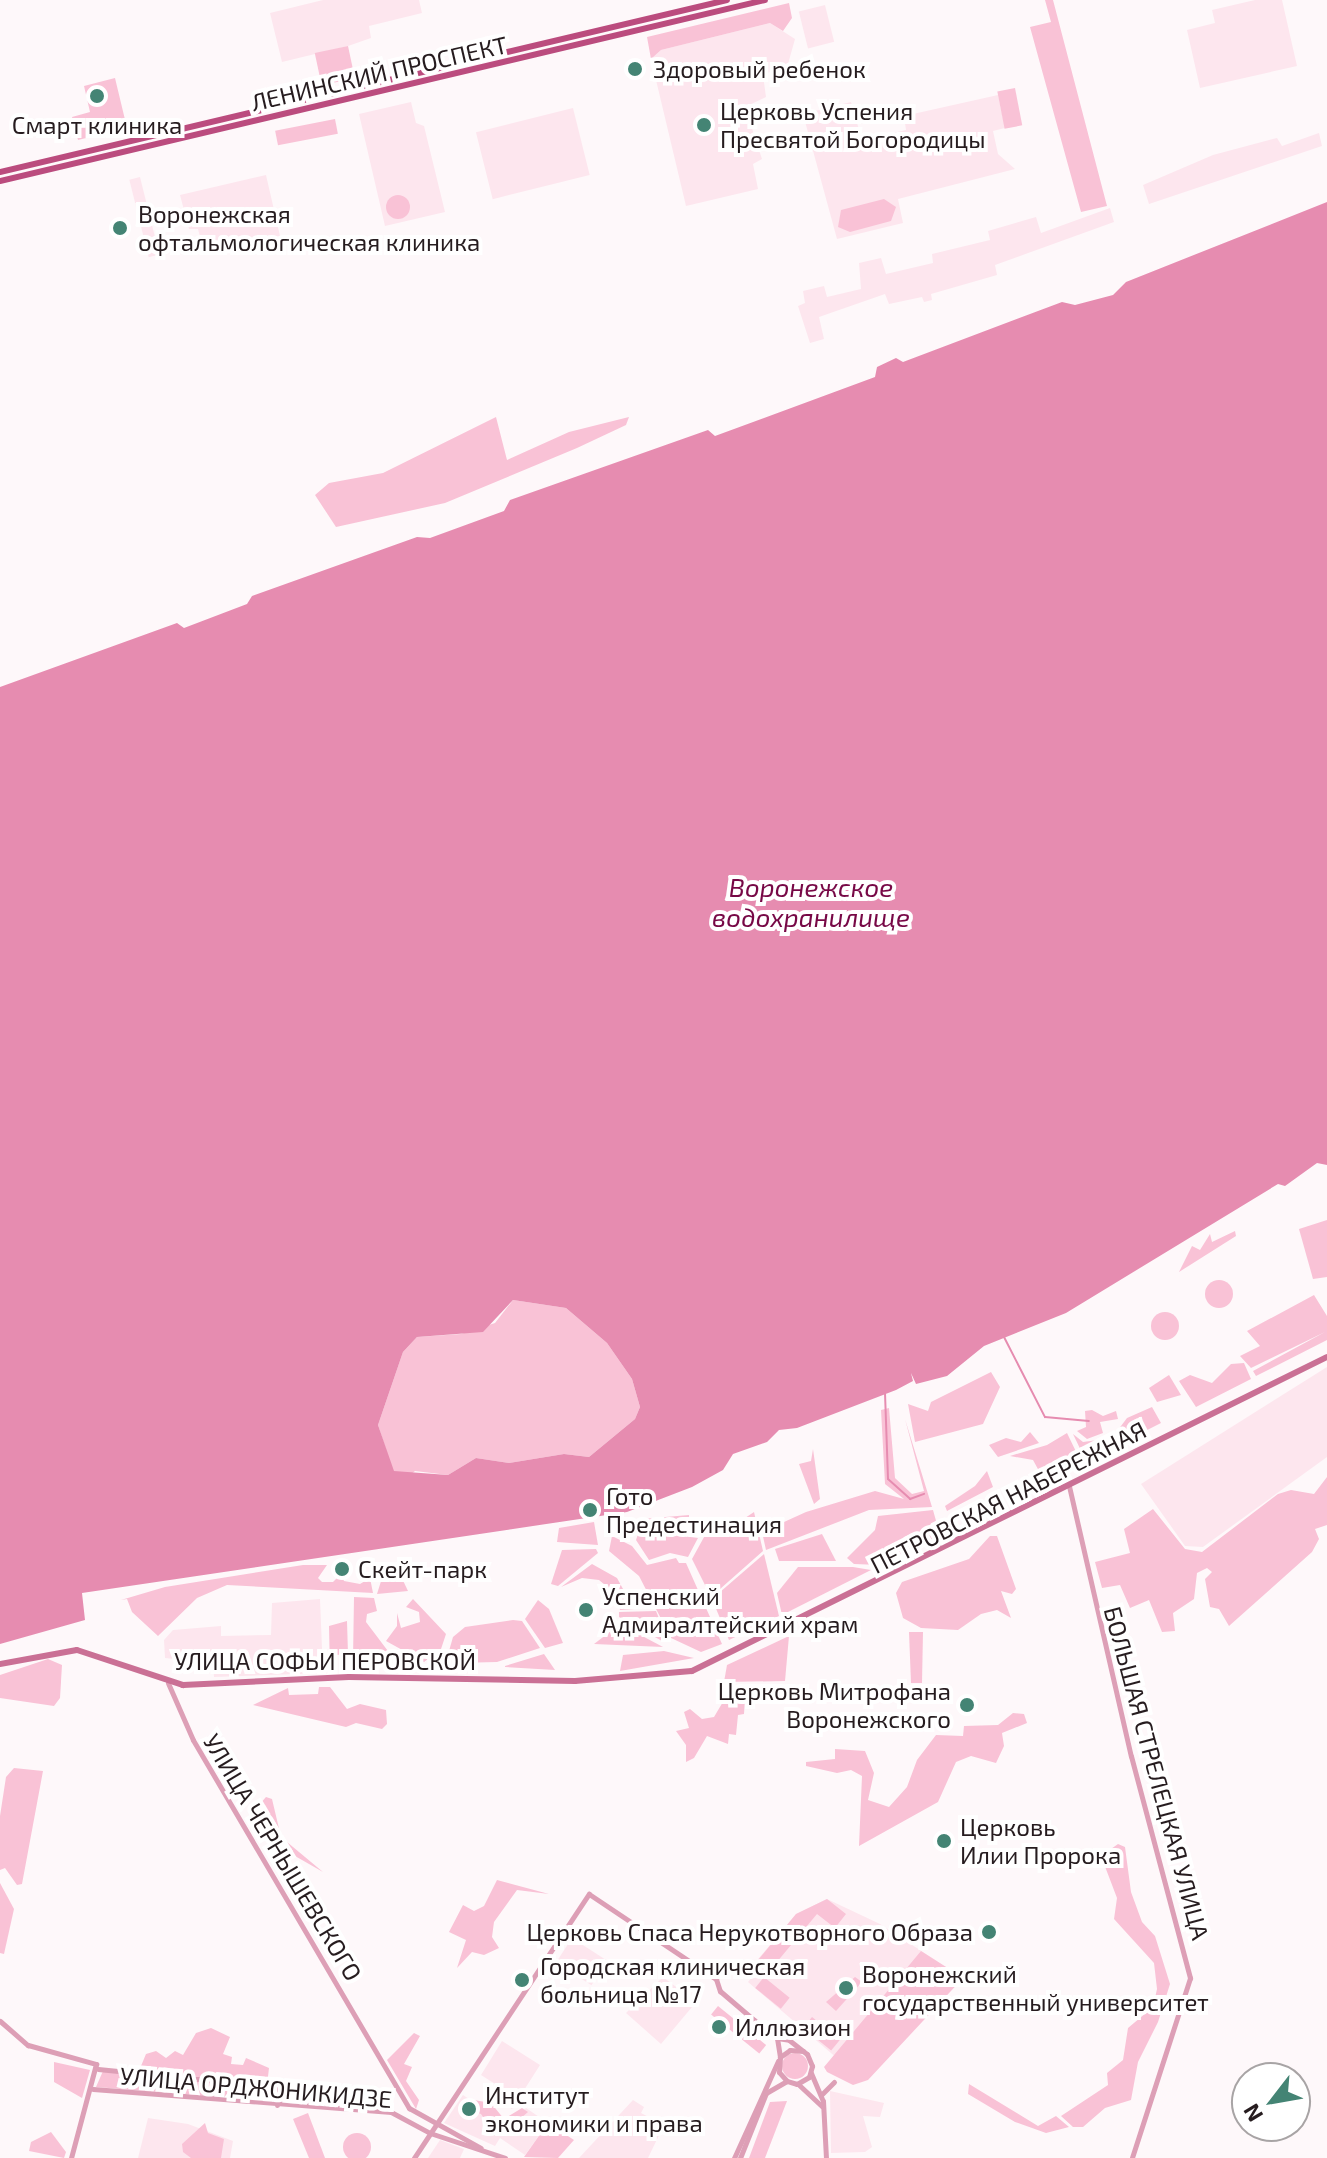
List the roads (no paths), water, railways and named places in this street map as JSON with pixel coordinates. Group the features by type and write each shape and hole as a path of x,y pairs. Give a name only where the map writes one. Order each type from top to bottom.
{"main road":[{"name":"ЛЕНИНСКИЙ ПРОСПЕКТ","path":"0,172 727,0"},
{"name":"ЛЕНИНСКИЙ ПРОСПЕКТ","path":"0,181 765,0"},
{"name":"ПЕТРОВСКАЯ НАБЕРЕЖНАЯ","path":"658,1677 728,1658 1327,1357"},
{"name":"УЛИЦА СОФЬИ ПЕРОВСКОЙ","path":"0,1664 77,1650 136,1666 168,1683 349,1677 567,1681 658,1677"}],"street":[{"name":"БОЛЬШАЯ СТРЕЛЕЦКАЯ УЛИЦА","path":"1069,1486 1190,1978 1132,2158"},
{"name":"УЛИЦА ЧЕРНЫШЕВСКОГО","path":"168,1683 193,1740 409,2108 481,2148"},
{"path":"414,2158 589,1894 716,1979 720,1991 777,2038 803,2051 812,2062 811,2073 822,2095 826,2158"},
{"name":"УЛИЦА ОРДЖОНИКИДЗЕ","path":"0,2021 28,2045 97,2066 275,2087 277,2105"},
{"path":"777,2038 779,2072 787,2081 815,2094 824,2111"},
{"path":"734,2158 780,2059 790,2050 803,2051"},
{"path":"71,2158 93,2089 97,2066"},
{"path":"797,2084 811,2073"},
{"path":"740,2158 766,2093 787,2081"},
{"path":"822,2095 834,2082"},
{"name":"УЛИЦА ОРДЖОНИКИДЗЕ","path":"93,2089 391,2112 431,2132 505,2158"}],"water":[{"name":"Воронежское водохранилище","path":"1327,202 1327,1165 1317,1163 1285,1186 1278,1184 1066,1313 984,1346 947,1376 916,1384 911,1373 913,1381 896,1390 797,1428 779,1430 767,1442 733,1454 723,1470 692,1487 627,1512 82,1593 85,1620 0,1644 0,687 177,623 184,628 247,604 252,596 417,537 430,538 504,511 510,500 708,430 715,436 875,377 877,367 896,358 903,362 1062,302 1075,305 1113,295 1126,282","holes":["513,1300 566,1308 607,1343 632,1379 640,1407 635,1419 589,1457 564,1454 509,1463 476,1458 448,1475 394,1471 378,1425 403,1352 417,1337 483,1332"]}],"waterway":[{"path":"1004,1337 1045,1417 1089,1421"},
{"path":"885,1393 888,1479 910,1499 924,1494"}],"place":[{"name":"Здоровый ребенок","path":"635,69"},
{"name":"Смарт клиника","path":"97,96"},
{"name":"Церковь Успения Пресвятой Богородицы","path":"704,125"},
{"name":"Воронежская офтальмологическая клиника","path":"120,228"},
{"name":"Гото Предестинация","path":"590,1510"},
{"name":"Скейт-парк","path":"342,1569"},
{"name":"Успенский Адмиралтейский храм","path":"586,1610"},
{"name":"Церковь Митрофана Воронежского","path":"967,1705"},
{"name":"Церковь Илии Пророка","path":"944,1841"},
{"name":"Церковь Спаса Нерукотворного Образа","path":"989,1932"},
{"name":"Городская клиническая больница №17","path":"522,1980"},
{"name":"Воронежский государственный университет","path":"846,1988"},
{"name":"Иллюзион","path":"719,2027"},
{"name":"Институт экономики и права","path":"469,2109"}]}
